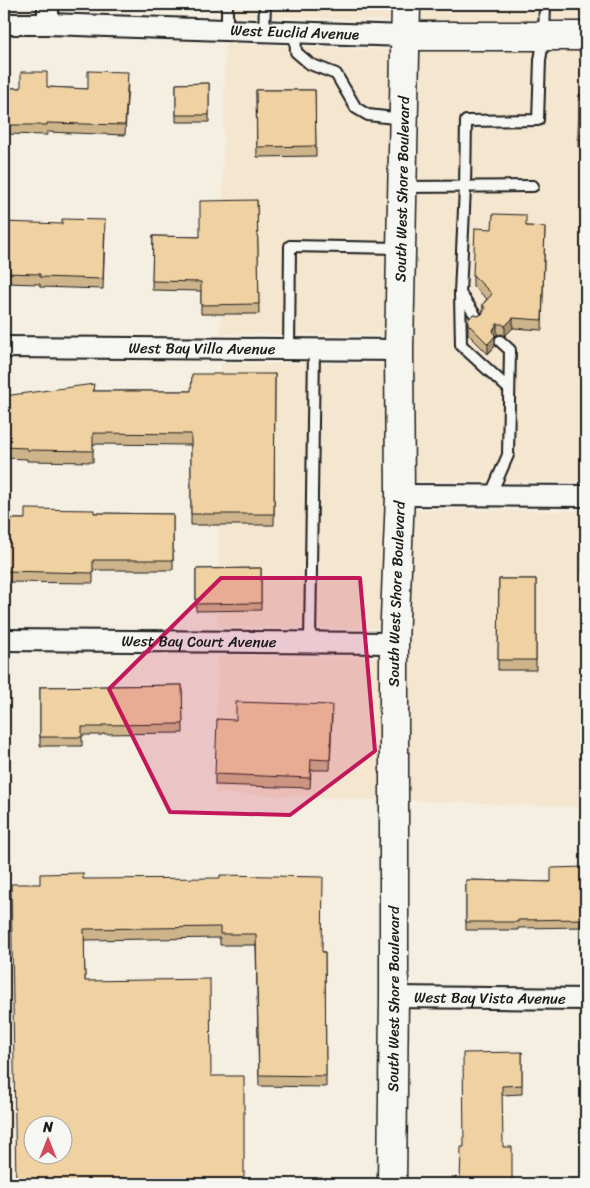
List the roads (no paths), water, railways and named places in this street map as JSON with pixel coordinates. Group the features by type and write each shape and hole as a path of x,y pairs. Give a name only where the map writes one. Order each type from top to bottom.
{"street":[{"path":"48,4 48,24"},
{"name":"South West Shore Boulevard","path":"392,1184 394,642 400,495 399,350 406,4"},
{"name":"West Euclid Avenue","path":"4,24 406,36 586,36"},
{"name":"West Bay Villa Avenue","path":"4,347 399,350"},
{"path":"400,495 586,496"},
{"name":"West Bay Court Avenue","path":"4,640 394,642"},
{"name":"West Bay Vista Avenue","path":"394,997 586,999"}],"lane":[{"path":"227,4 227,30"},
{"path":"264,32 265,4"},
{"path":"509,389 461,345 460,293 466,121 538,120 540,60 544,36 545,4"},
{"path":"295,32 296,52 310,64 336,74 356,108 368,115 404,119"},
{"path":"402,187 534,186"},
{"path":"289,349 290,246 401,248"},
{"path":"460,293 478,319"},
{"path":"490,496 508,455 510,350 500,341"},
{"path":"310,642 314,349"}]}
